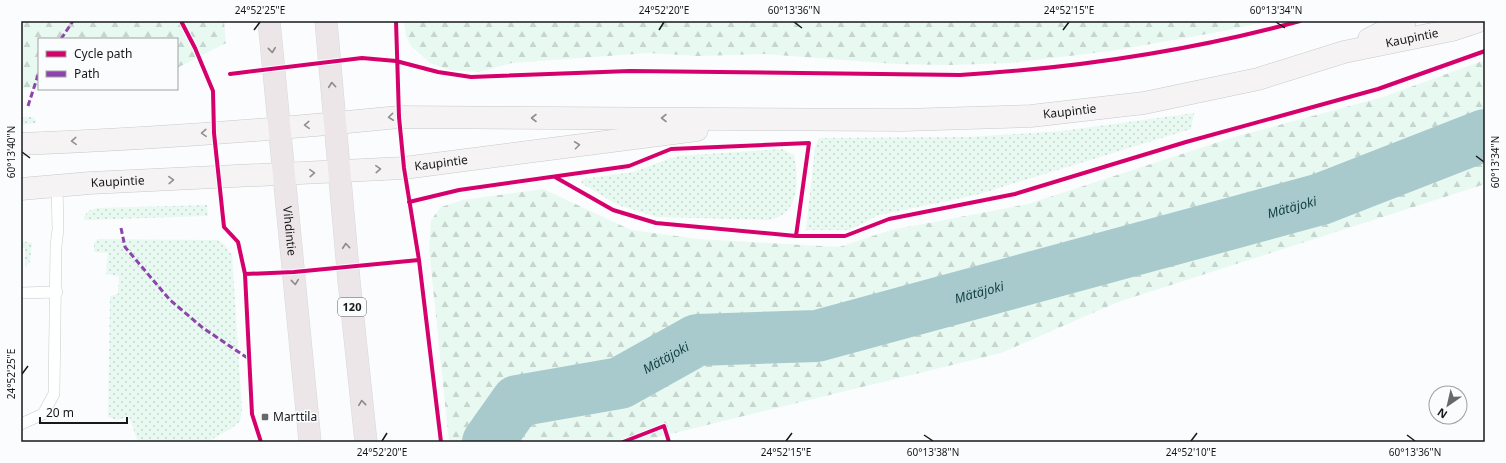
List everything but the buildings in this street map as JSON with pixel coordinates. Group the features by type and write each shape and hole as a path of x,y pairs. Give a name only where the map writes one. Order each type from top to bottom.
{"main road":[{"name":"Vihdintie","path":"269,21 310,442"},
{"name":"120","path":"326,21 339,171 366,442"},
{"name":"Kaupintie","path":"1344,52 1405,21"},
{"name":"Kaupintie","path":"21,144 335,124 399,116 903,120 1031,116 1136,104 1258,79 1344,52 1452,30 1479,21"},
{"name":"Kaupintie","path":"21,189 90,183 404,168 788,118"}],"lane":[{"path":"21,424 43,414 54,394 57,292 56,246 58,229 56,186"},
{"path":"21,293 57,292"}],"green space":[{"path":"21,21 224,21 226,43 178,67 178,38 38,38 38,87 21,88"},
{"path":"404,21 1268,21 1224,31 1111,51 1009,63 949,65 896,64 764,54 698,56 648,53 512,63 479,72 449,70 430,63 411,46 406,36"},
{"path":"1485,60 1485,184 1118,302 1001,353 638,442 449,442 429,249 431,220 441,207 463,200 543,189 631,230 698,239 839,247 891,230 1028,204 1231,138 1383,97"},
{"path":"1194,113 1191,129 976,195 879,215 850,230 806,230 815,148 819,138 968,137 1062,131"},
{"path":"21,117 33,117 36,120 36,123 21,125"},
{"path":"782,149 794,155 797,175 795,195 792,204 787,211 779,217 769,220 657,217 618,205 581,183 583,179 633,172 677,156"},
{"path":"207,205 208,216 83,219 88,211 97,208"},
{"path":"98,239 218,240 224,244 232,255 242,409 240,421 232,428 207,442 138,442 129,416 117,420 108,417 110,296 118,294 119,276 106,274 108,253 94,252 94,243"},
{"path":"21,241 32,243 30,262 25,266 25,248 21,248"}],"waterway":[{"name":"Mätäjoki","path":"488,442 517,401 620,383 697,340 817,336 1321,199 1485,135"}],"marked path":[{"path":"62,38 73,21"},
{"path":"28,106 38,75"},
{"path":"121,228 125,247 170,300 203,328 249,359"}],"cycle path":[{"path":"181,21 195,48 213,91 214,133 224,227 238,242 245,274 252,414 261,442"},
{"path":"396,21 399,117 404,168 419,260 441,442"},
{"path":"230,74 362,58 396,61 438,72 471,77 630,71 960,75 1046,68 1132,57 1217,41 1300,21"},
{"path":"555,177 613,210 656,223 796,236 845,236 889,219 1015,194 1186,142 1378,89 1485,51"},
{"path":"409,202 459,190 629,166 671,149 809,143 796,236"},
{"path":"245,274 294,272 419,260"},
{"path":"623,442 664,426 669,442"}],"place":[{"name":"Marttila","path":"265,417"}]}
